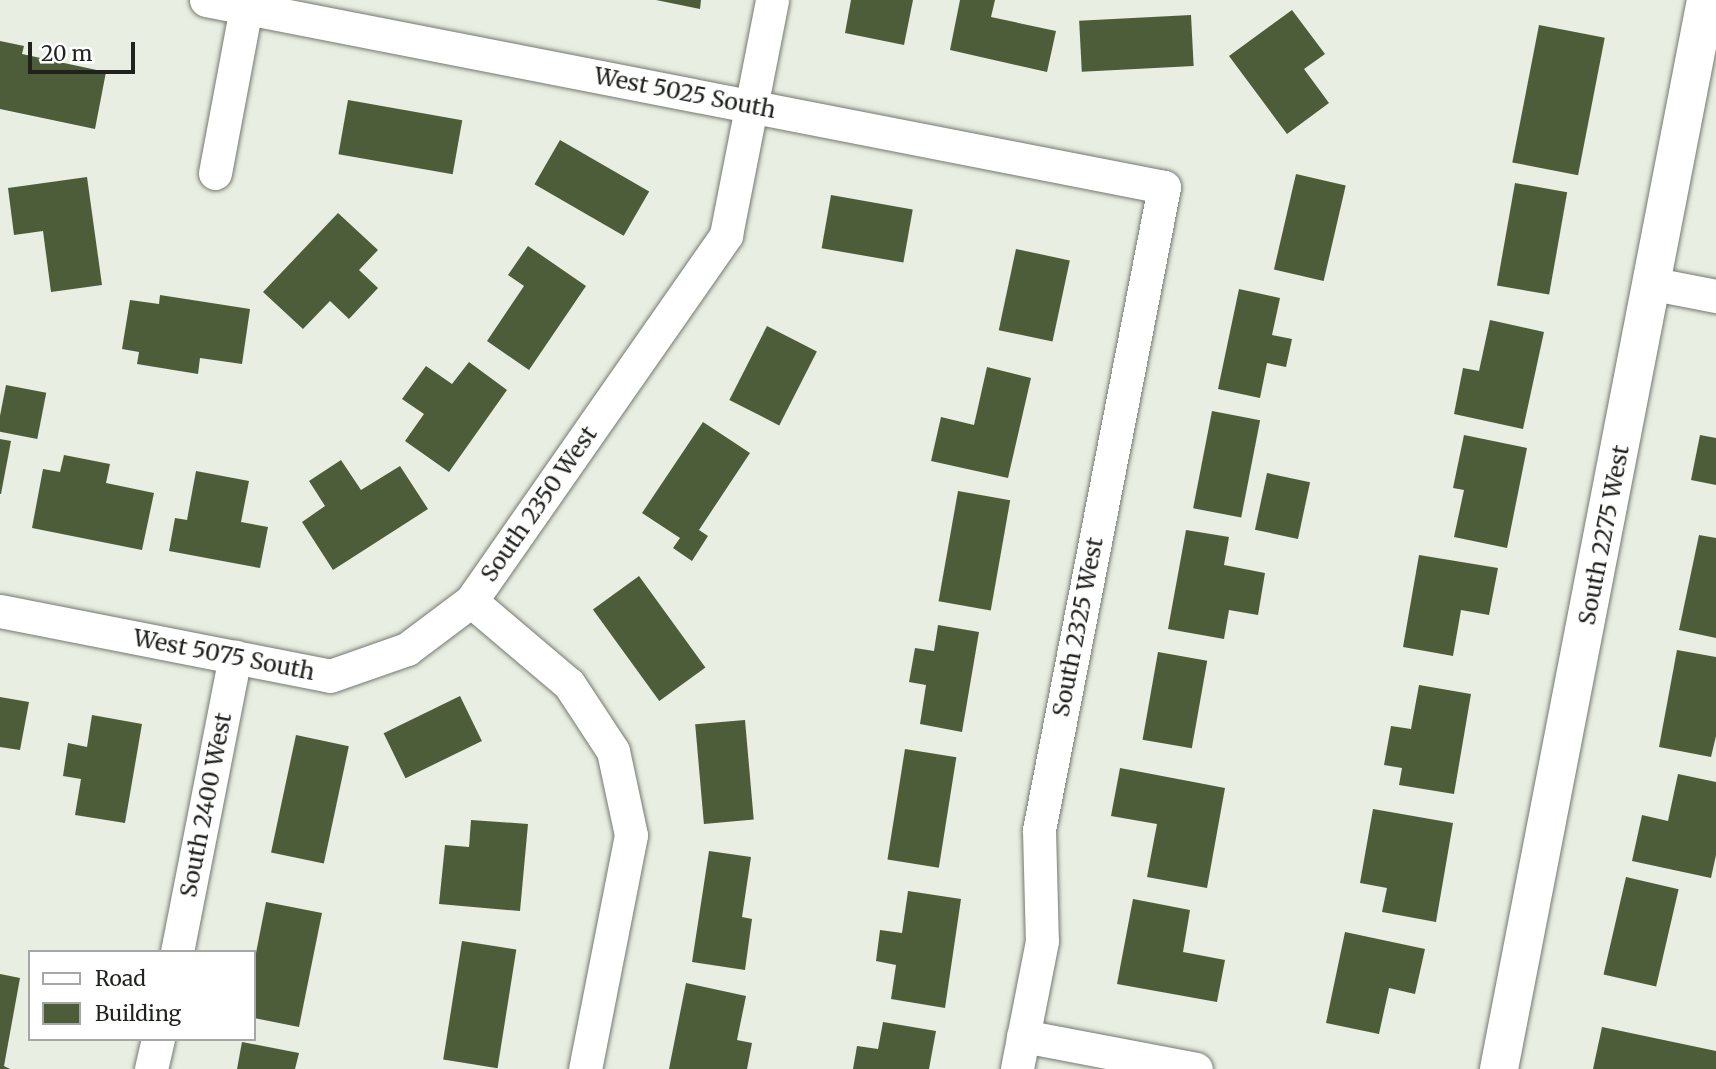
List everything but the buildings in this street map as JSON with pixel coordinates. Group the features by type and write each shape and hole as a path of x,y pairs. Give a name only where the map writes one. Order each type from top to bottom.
{"street":[{"name":"West 5025 South","path":"206,0 1164,187"},
{"name":"South 2350 West","path":"585,1069 631,835 613,751 569,684 471,601 726,235 772,0"},
{"name":"South 2275 West","path":"1499,1069 1654,284 1706,0"},
{"path":"215,173 246,8"},
{"name":"South 2325 West","path":"1017,1069 1042,941 1039,830 1164,187"},
{"path":"1654,284 1716,296"},
{"name":"West 5075 South","path":"0,611 330,676 407,649 471,601"},
{"name":"South 2400 West","path":"177,950 235,657"},
{"path":"1023,1035 1196,1069"},
{"path":"151,1069 158,1041"}]}
